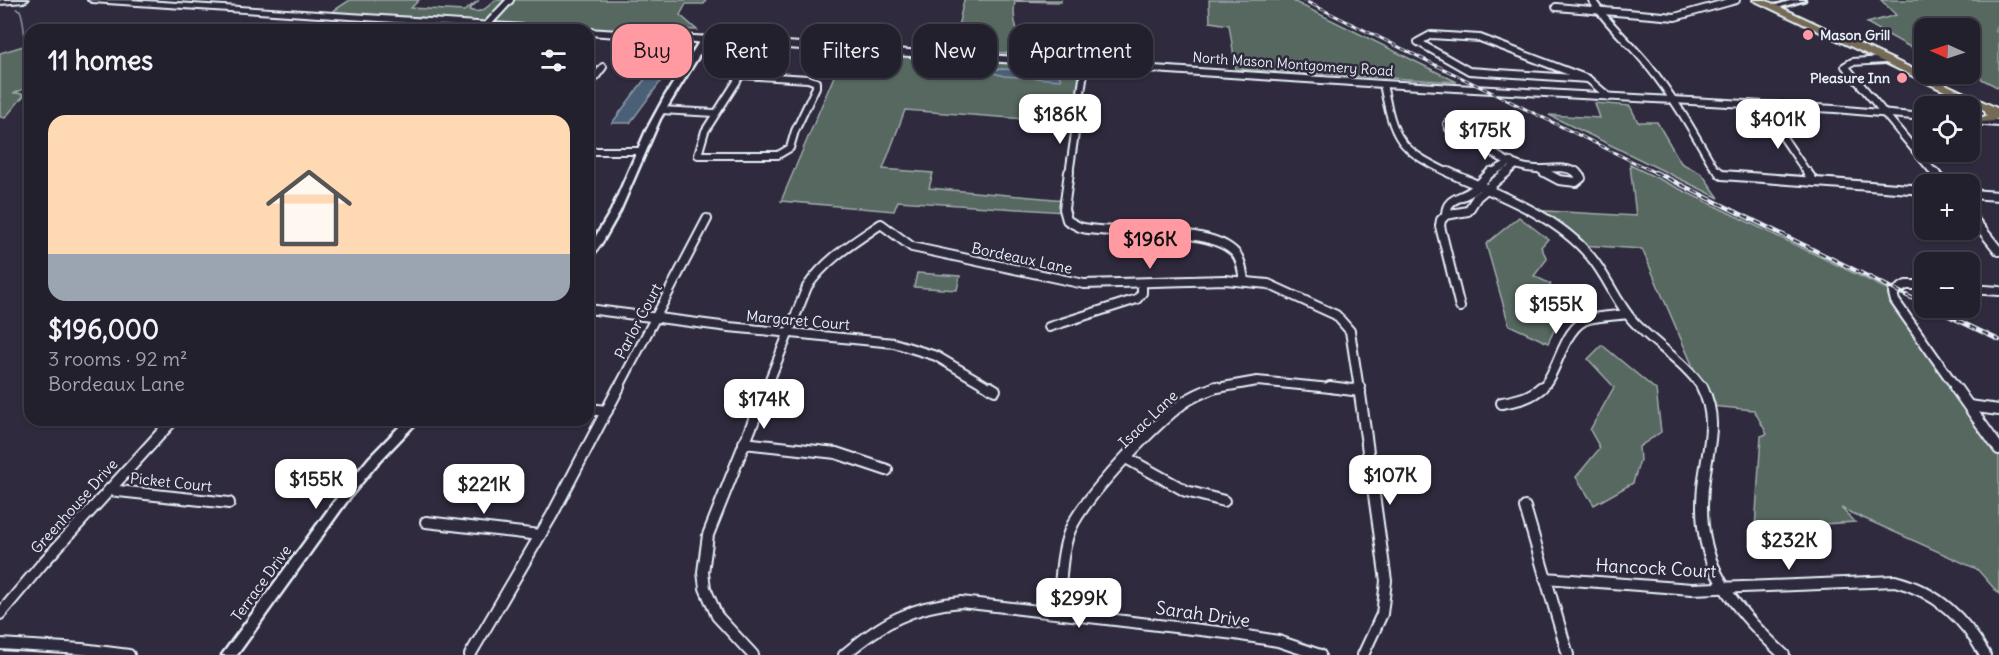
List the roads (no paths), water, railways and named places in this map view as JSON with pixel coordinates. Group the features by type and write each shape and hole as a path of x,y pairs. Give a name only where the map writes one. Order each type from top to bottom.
{"main road":[{"path":"0,5 35,0"},
{"path":"92,0 457,24"},
{"path":"128,0 155,3"},
{"path":"1758,0 1999,113"},
{"name":"North Mason Montgomery Road","path":"594,32 704,39"},
{"name":"North Mason Montgomery Road","path":"789,45 1009,60"},
{"name":"North Mason Montgomery Road","path":"1153,69 1675,99 1914,116"},
{"path":"1980,120 1993,118 1988,108"},
{"path":"1980,122 1999,123"}],"street":[{"path":"488,24 510,0"},
{"path":"1592,0 1598,10 1646,62 1675,99 1713,166 1722,175 1914,189"},
{"path":"1556,7 1675,17 1736,0"},
{"path":"1774,8 1801,0"},
{"path":"1588,79 1469,71 1418,42 1431,35 1480,38 1552,68 1588,79 1609,97"},
{"path":"594,247 612,220 661,110 704,41"},
{"path":"1885,60 1852,62 1845,66 1936,174"},
{"path":"594,79 603,67"},
{"path":"741,75 808,79 817,84 795,131 792,146 784,154 707,157 698,155 705,131 715,113 741,75"},
{"path":"1083,78 1064,209 1067,220 1082,228 1195,237 1216,243 1233,251 1240,260 1244,280"},
{"path":"1383,84 1395,135 1403,147 1417,157 1548,221 1580,245 1603,272 1627,314 1694,378 1709,400 1712,413 1700,517 1707,552 1725,589 1743,613 1784,655"},
{"path":"1761,105 1814,182"},
{"path":"661,110 715,113"},
{"path":"1476,138 1513,163 1540,170 1565,182 1576,182 1581,178 1572,169 1540,170"},
{"path":"594,151 641,151"},
{"path":"1460,307 1440,226 1441,220 1446,215 1448,204 1481,189 1513,163"},
{"path":"1446,215 1468,211 1481,189"},
{"path":"1980,195 1999,196"},
{"name":"Parlor Court","path":"470,655 540,536 658,316 707,219"},
{"name":"Bordeaux Lane","path":"788,332 807,287 823,264 838,251 881,224 890,227 899,240 928,251 1072,283 1142,284 1244,280 1280,288 1336,315 1350,331 1354,349 1386,581 1382,614 1363,655"},
{"path":"1980,227 1999,250"},
{"path":"1049,327 1137,299 1142,293 1142,284"},
{"path":"1914,285 1906,285 1893,292 1895,301 1999,449"},
{"path":"1980,290 1999,291"},
{"name":"Margaret Court","path":"594,310 913,347 936,356 995,390"},
{"path":"1502,403 1533,397 1544,387 1580,323 1588,318 1627,314"},
{"path":"753,655 717,618 705,594 702,561 708,535 788,332"},
{"name":"Isaac Lane","path":"1058,612 1065,548 1070,530 1091,499 1181,405 1196,395 1215,388 1256,382 1360,391"},
{"path":"1969,406 1999,410"},
{"path":"594,410 607,411"},
{"name":"Greenhouse Drive","path":"0,614 108,490 167,426"},
{"name":"Terrace Drive","path":"229,655 346,494 373,461 407,426"},
{"path":"744,443 836,453 887,470"},
{"path":"1128,459 1185,492 1224,501"},
{"name":"Picket Court","path":"108,490 230,503"},
{"path":"1525,507 1568,655"},
{"path":"426,522 540,536"},
{"name":"Hancock Court","path":"1545,578 1667,588 1725,589 1885,580 1904,583 1932,594 1957,613 1986,655"},
{"name":"Sarah Drive","path":"844,655 885,622 906,611 929,604 961,602 986,603 1235,634 1278,641 1320,655"},
{"path":"0,644 82,649 129,655"}],"water":[{"path":"997,69 1009,69 1009,76 997,74"},
{"path":"646,78 663,78 630,123 612,123"},
{"path":"1032,78 1060,78 1061,80"}],"waterway":[{"path":"16,9 20,10 24,28"},
{"path":"1999,25 1995,31 1999,34"}],"railway":[{"path":"1303,0 1658,174"},
{"path":"1655,172 1914,299"},
{"path":"1953,318 1999,340"}],"place":[{"name":"Mason Grill","path":"1808,35"},
{"name":"Pleasure Inn","path":"1902,78"}]}
